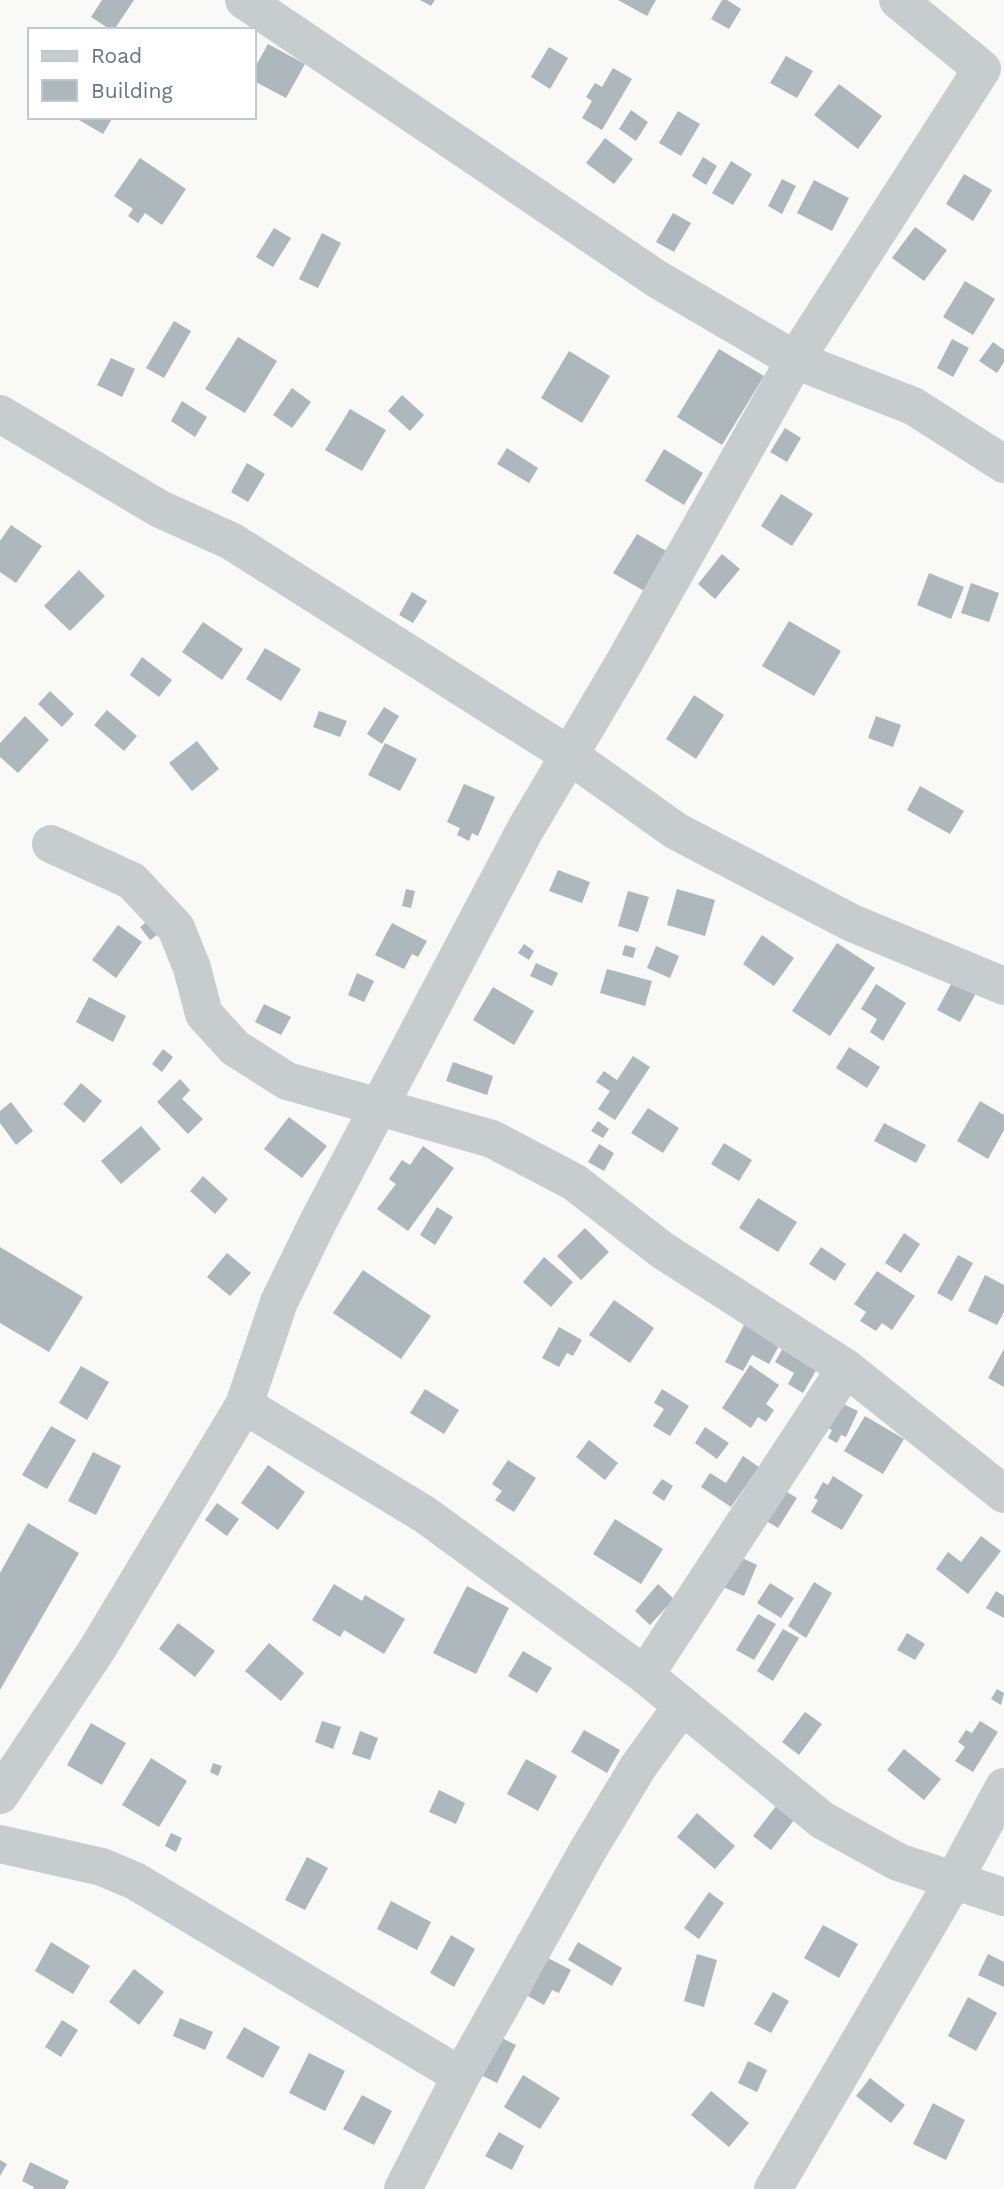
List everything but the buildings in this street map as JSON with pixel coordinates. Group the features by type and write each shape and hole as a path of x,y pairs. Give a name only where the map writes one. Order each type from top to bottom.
{"street":[{"path":"244,0 657,279 795,360 913,406 1004,464"},
{"path":"0,1795 98,1648 244,1405 279,1302 378,1107 525,830 795,360 993,76 898,0"},
{"path":"0,414 160,509 231,541 569,755 676,831 852,923 1004,986"},
{"path":"51,844 132,881 176,928 192,968 205,1014 235,1048 288,1082 492,1139 574,1182 662,1250 846,1368 1004,1493"},
{"path":"645,1675 846,1368"},
{"path":"244,1405 424,1514 645,1675 822,1820 898,1862 1004,1896"},
{"path":"402,2189 461,2076 587,1850 638,1767 682,1706"},
{"path":"773,2189 954,1880 1004,1787"},
{"path":"0,1844 102,1867 135,1881 461,2076"}]}
